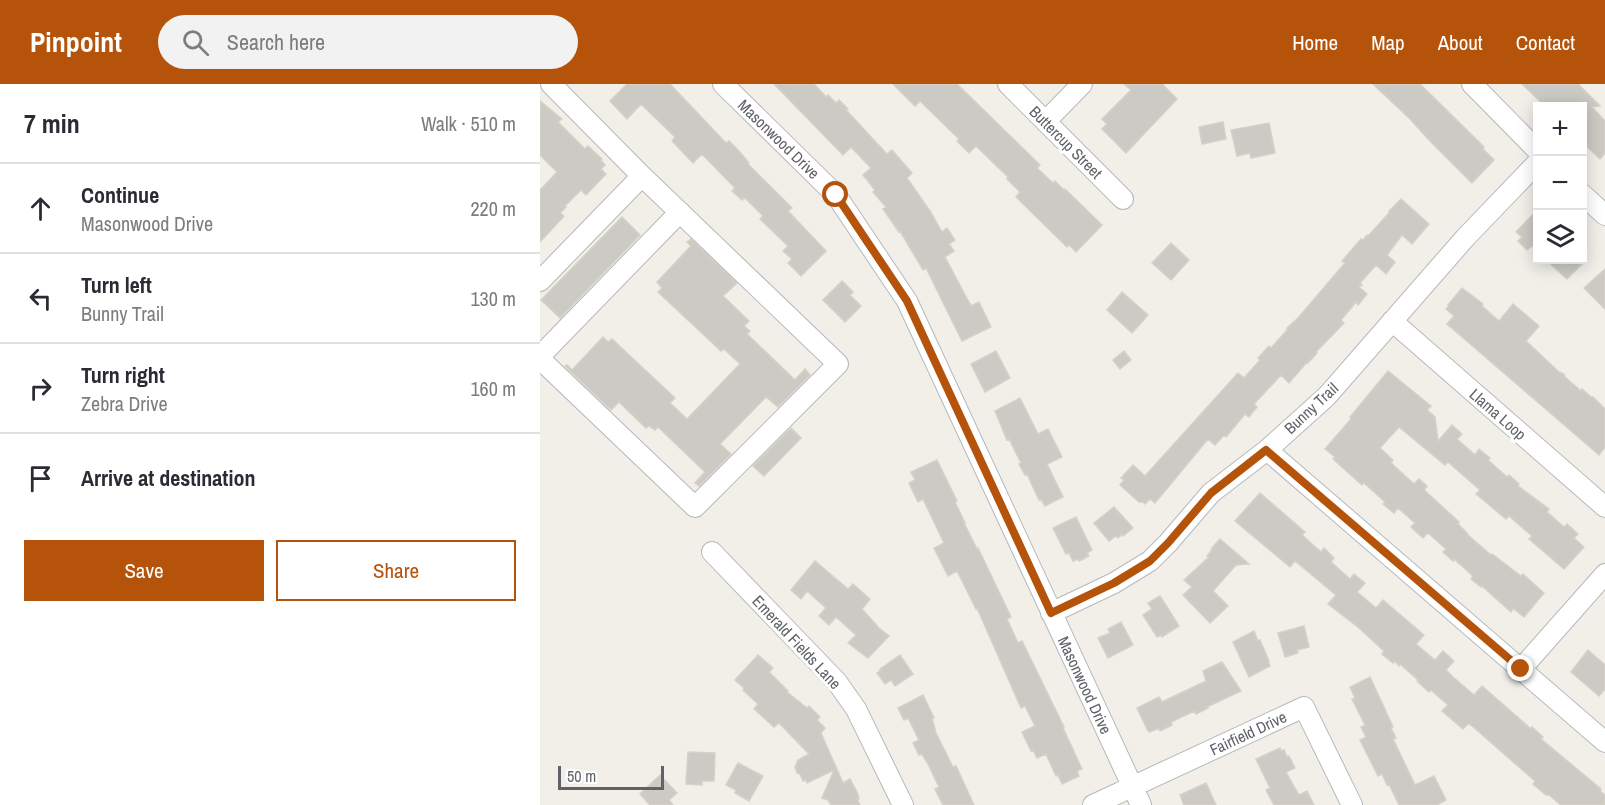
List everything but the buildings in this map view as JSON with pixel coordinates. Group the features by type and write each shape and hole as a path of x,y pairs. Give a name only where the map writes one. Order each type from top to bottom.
{"street":[{"path":"551,84 642,176 680,212 837,364 695,507 540,357 680,212"},
{"name":"Masonwood Drive","path":"723,84 836,195 907,301 1141,805"},
{"name":"Buttercup Street","path":"1008,84 1123,200"},
{"path":"1046,121 1082,84"},
{"path":"1472,84 1533,146"},
{"name":"Bunny Trail","path":"1051,613 1114,583 1150,561 1211,493 1266,450 1327,396 1465,238 1533,167"},
{"path":"540,281 642,176"},
{"path":"1587,199 1605,215"},
{"name":"Llama Loop","path":"1392,321 1605,507"},
{"path":"1266,450 1605,742"},
{"name":"Emerald Fields Lane","path":"712,552 837,682 855,709 903,805"},
{"path":"1521,669 1605,574"},
{"name":"Fairfield Drive","path":"1093,805 1304,707 1352,805"}],"route":[{"path":"836,195 907,301 1051,613 1114,583 1150,561 1211,493 1266,450 1521,669"}]}
